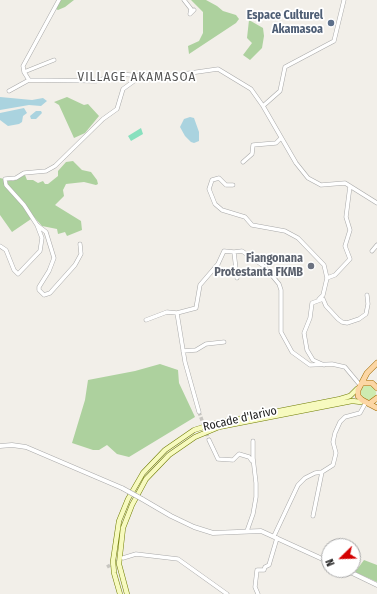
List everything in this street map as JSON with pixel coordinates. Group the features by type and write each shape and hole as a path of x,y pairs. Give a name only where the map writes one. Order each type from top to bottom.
{"main road":[{"path":"365,403 358,396 358,390 370,369 377,363"},
{"path":"370,369 369,377 375,385"},
{"path":"360,386 375,385"},
{"path":"360,386 357,396 365,403 377,408"},
{"name":"Rocade d'Iarivo","path":"120,594 113,561 119,521 128,499 143,473 164,450 194,430 213,424 340,399 350,396 360,386"},
{"path":"365,403 377,398"},
{"name":"Rocade d'Iarivo","path":"127,594 119,564 123,528 132,505 146,479 169,454 195,437 218,427 352,400 365,403"}],"street":[{"path":"29,80 24,72 23,66 59,0"},
{"path":"184,0 191,9 190,14 194,10"},
{"path":"263,106 280,91 285,67 334,41 344,0"},
{"path":"24,72 54,60"},
{"path":"9,91 29,80 96,81 124,74 141,76 176,75 218,69 246,85 263,106 296,163 308,178 321,185 340,183 350,186 377,203"},
{"path":"0,246 6,250 14,270 18,274 40,251 42,238 37,225 24,205 6,185 6,179 16,178 24,173 46,170 55,166 103,120 117,109 123,89 141,76"},
{"path":"243,162 252,154 253,144 276,143 281,138"},
{"path":"233,185 226,185 219,178 212,180 209,189 215,204 222,210 245,217 252,225 285,231 298,238 324,265 327,278 323,295 311,305 310,318 305,328 304,338 309,355 324,365"},
{"path":"327,278 335,275 350,259 345,246 350,230 346,217 350,186"},
{"path":"37,225 46,232 54,258 49,271 39,287 39,290 44,295 50,293 75,265 81,254 80,244"},
{"path":"372,251 377,245"},
{"path":"146,320 167,312 177,313 196,308 200,285 218,264 224,251 234,252 242,250 265,267 279,284 281,290 281,332 292,352 310,365 345,367 360,386"},
{"path":"234,252 237,278"},
{"path":"319,299 323,299 326,306 342,322 347,323 359,319 366,314 368,304 367,295"},
{"path":"177,313 183,351 199,412"},
{"path":"183,351 196,350 206,344 224,342"},
{"path":"258,594 255,586 257,570 264,570 265,567 269,565 275,537 298,485 310,476 322,472 333,465 336,453 334,442 335,433 340,422 360,413 365,403"},
{"path":"209,440 218,459 233,460 238,454 250,457 253,464"},
{"path":"247,531 253,514 256,497 256,483 253,464 253,441"},
{"path":"0,446 12,445 26,447 122,488 185,523 213,533 262,531 321,558"},
{"path":"313,516 322,472"},
{"path":"123,558 136,554 178,559 227,594"},
{"path":"361,577 377,585"},
{"path":"218,594 222,591"}],"green space":[{"path":"61,0 74,0 58,10 56,9"},
{"path":"191,0 206,0 223,11 236,15 239,19 236,23 189,54 188,46 199,41 203,33 203,12"},
{"path":"249,20 263,28 264,36 262,48 250,60 243,55 252,43 247,38"},
{"path":"67,97 84,105 88,104 99,116 85,133 74,138 59,105 54,102"},
{"path":"141,128 143,134 131,141 128,136"},
{"path":"73,161 82,170 91,172 98,184 96,185 84,182 66,184 63,190 64,196 55,205 81,221 82,230 67,236 65,232 58,234 57,229 42,226 34,217 12,232 0,215 0,178 13,181 25,175 27,180 33,180 38,183 43,181 45,184 48,184 58,176 58,171 66,162"},
{"path":"160,364 178,370 179,383 195,417 129,457 117,454 107,445 99,450 93,450 72,443 85,400 88,380 135,371"},
{"path":"368,385 375,390 376,393 371,400 368,401 361,396 360,393 365,386"},
{"path":"364,560 377,565 377,582 361,575 361,564"}],"water":[{"path":"0,97 32,100 43,98 47,101 41,106 29,105 0,110"},
{"path":"24,108 27,113 23,116 22,122 19,124 8,126 0,120 0,113"},
{"path":"36,111 41,111 42,113 36,119 31,119 30,116"},
{"path":"190,117 194,118 199,132 199,141 194,143 185,136 180,127 184,119"}],"tunnel":[{"path":"199,412 209,440"},
{"path":"107,567 121,559"}],"place":[{"name":"Espace Culturel Akamasoa","path":"331,23"},
{"name":"Fiangonana Protestanta FKMB","path":"311,266"}],"district":[{"name":"VILLAGE AKAMASOA","path":"137,77"}]}
